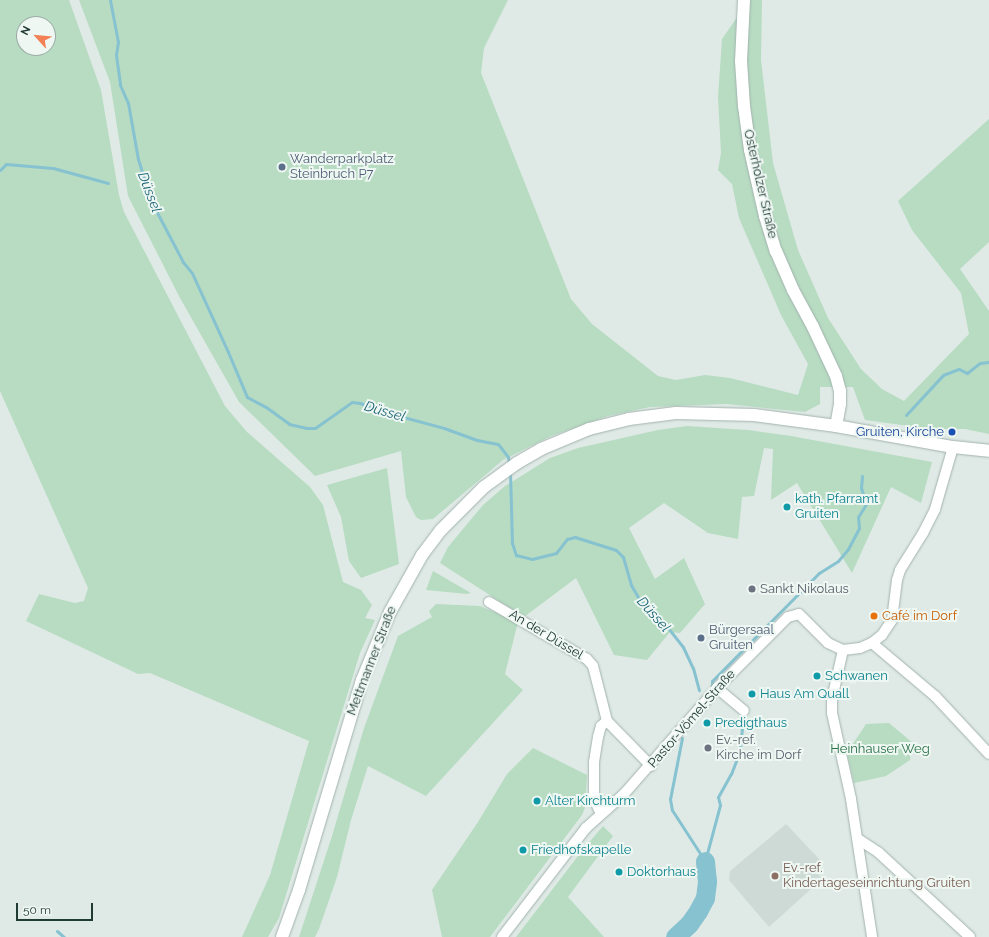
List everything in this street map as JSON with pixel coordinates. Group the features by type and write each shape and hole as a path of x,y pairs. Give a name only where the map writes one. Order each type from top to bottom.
{"main road":[{"name":"Osterholzer Straße","path":"744,0 741,61 744,106 750,150 765,216 776,251 793,290 813,327 836,376 840,391 840,404 836,426"},
{"name":"Mettmanner Straße","path":"282,937 299,890 362,680 381,631 407,580 433,540 462,508 484,487 541,448 570,436 609,423 676,413 724,413 836,426 954,447"},
{"path":"954,447 989,451"}],"street":[{"path":"872,937 858,839 832,713 832,699 843,650 860,648 872,643 882,635 892,620 897,580 900,570 923,533 935,508 954,447"},
{"name":"An der Düssel","path":"489,602 587,660 593,666 607,721"},
{"name":"Pastor-Vömel-Straße","path":"601,814 624,794 651,766 717,688 782,622 793,614 799,614 804,617 828,643 843,650"},
{"path":"872,643 935,696 989,754"},
{"path":"717,688 744,711"},
{"path":"502,937 586,828 601,814 594,799 594,762 601,726 607,721 651,766"},
{"path":"858,839 878,852 970,937"}],"shaded area":[{"name":"Ev.-ref. Kindertageseinrichtung Gruiten","path":"786,824 821,861 813,868 822,879 769,927 729,880 730,871"}],"green space":[{"path":"0,0 69,0 101,90 119,195 124,212 225,406 247,432 310,487 323,505 343,582 361,590 372,605 365,618 375,620 360,653 279,918 268,937 242,937 270,875 309,741 150,673 138,674 26,621 39,594 75,603 84,601 88,588 0,391"},
{"path":"79,0 508,0 484,48 481,73 571,299 592,324 658,376 676,380 705,375 730,378 798,395 808,364 781,315 739,218 732,184 718,170 721,153 718,97 722,39 749,0 762,0 761,60 773,163 798,250 828,318 861,369 882,389 904,401 969,334 961,293 912,230 898,201 989,119 989,242 960,269 989,311 989,434 965,429 932,429 865,420 853,387 820,387 820,404 805,412 726,404 650,407 608,416 551,436 503,460 433,519 421,520 416,517 406,497 401,451 315,476 239,402 180,298 128,196 110,82"},
{"path":"687,426 748,430 791,436 932,462 921,503 891,487 852,573 797,483 771,500 773,449 764,448 754,496 742,497 738,539 708,533 664,503 629,528 655,579 684,558 705,604 680,633 670,632 647,660 614,655 576,578 524,617 440,563 448,547 483,505 505,486 550,458 578,448 658,430"},
{"path":"387,468 399,564 361,578 349,561 341,517 327,485"},
{"path":"433,571 471,593 467,594 426,590"},
{"path":"436,604 480,606 518,622 505,674 523,690 426,796 368,766 351,820 337,877 319,929 315,937 299,937 332,836 364,728 398,636 432,617 429,611"},
{"name":"Heinhauser Weg","path":"889,723 913,743 910,760 886,776 854,783 847,753 866,724"},
{"path":"533,748 587,775 585,808 582,815 490,937 442,937 432,890 478,822 507,774"},
{"path":"603,826 613,836 568,897 604,937 516,937 581,852"}],"waterway":[{"name":"Düssel","path":"110,0 118,42 116,55 120,85 128,103 138,159 151,201 183,262 192,273 247,397 266,407 289,424 306,428 315,428 352,402 360,403 377,410 444,428 477,440 498,444 508,457 509,465"},
{"path":"0,170 6,164 53,168 108,183"},
{"path":"906,415 943,375 959,369 967,373 980,363 989,362"},
{"name":"Düssel","path":"510,472 512,543 516,555 532,559 556,553 567,539 575,537 616,550 623,557 631,585 641,602 654,610 683,647 693,668 699,690"},
{"path":"712,685 712,681 819,573 838,561 848,549 859,528 858,517 866,504 861,488 862,476"},
{"path":"705,861 720,805 718,797 731,774 740,750 742,729 740,717"},
{"name":"Düssel","path":"682,738 670,799 672,810 705,861"},
{"name":"Düssel","path":"675,937 689,924 705,898 707,881 705,861"},
{"path":"57,931 64,937"}],"place":[{"name":"Wanderparkplatz Steinbruch P7","path":"282,167"},
{"name":"Gruiten, Kirche","path":"952,432"},
{"name":"kath. Pfarramt Gruiten","path":"787,507"},
{"name":"Sankt Nikolaus","path":"752,589"},
{"name":"Café im Dorf","path":"874,616"},
{"name":"Bürgersaal Gruiten","path":"701,638"},
{"name":"Schwanen","path":"817,676"},
{"name":"Haus Am Quall","path":"752,694"},
{"name":"Predigthaus","path":"707,723"},
{"name":"Ev.-ref. Kirche im Dorf","path":"708,748"},
{"name":"Alter Kirchturm","path":"537,801"},
{"name":"Friedhofskapelle","path":"523,850"},
{"name":"Doktorhaus","path":"619,872"},
{"name":"Ev.-ref. Kindertageseinrichtung Gruiten","path":"775,876"}]}
